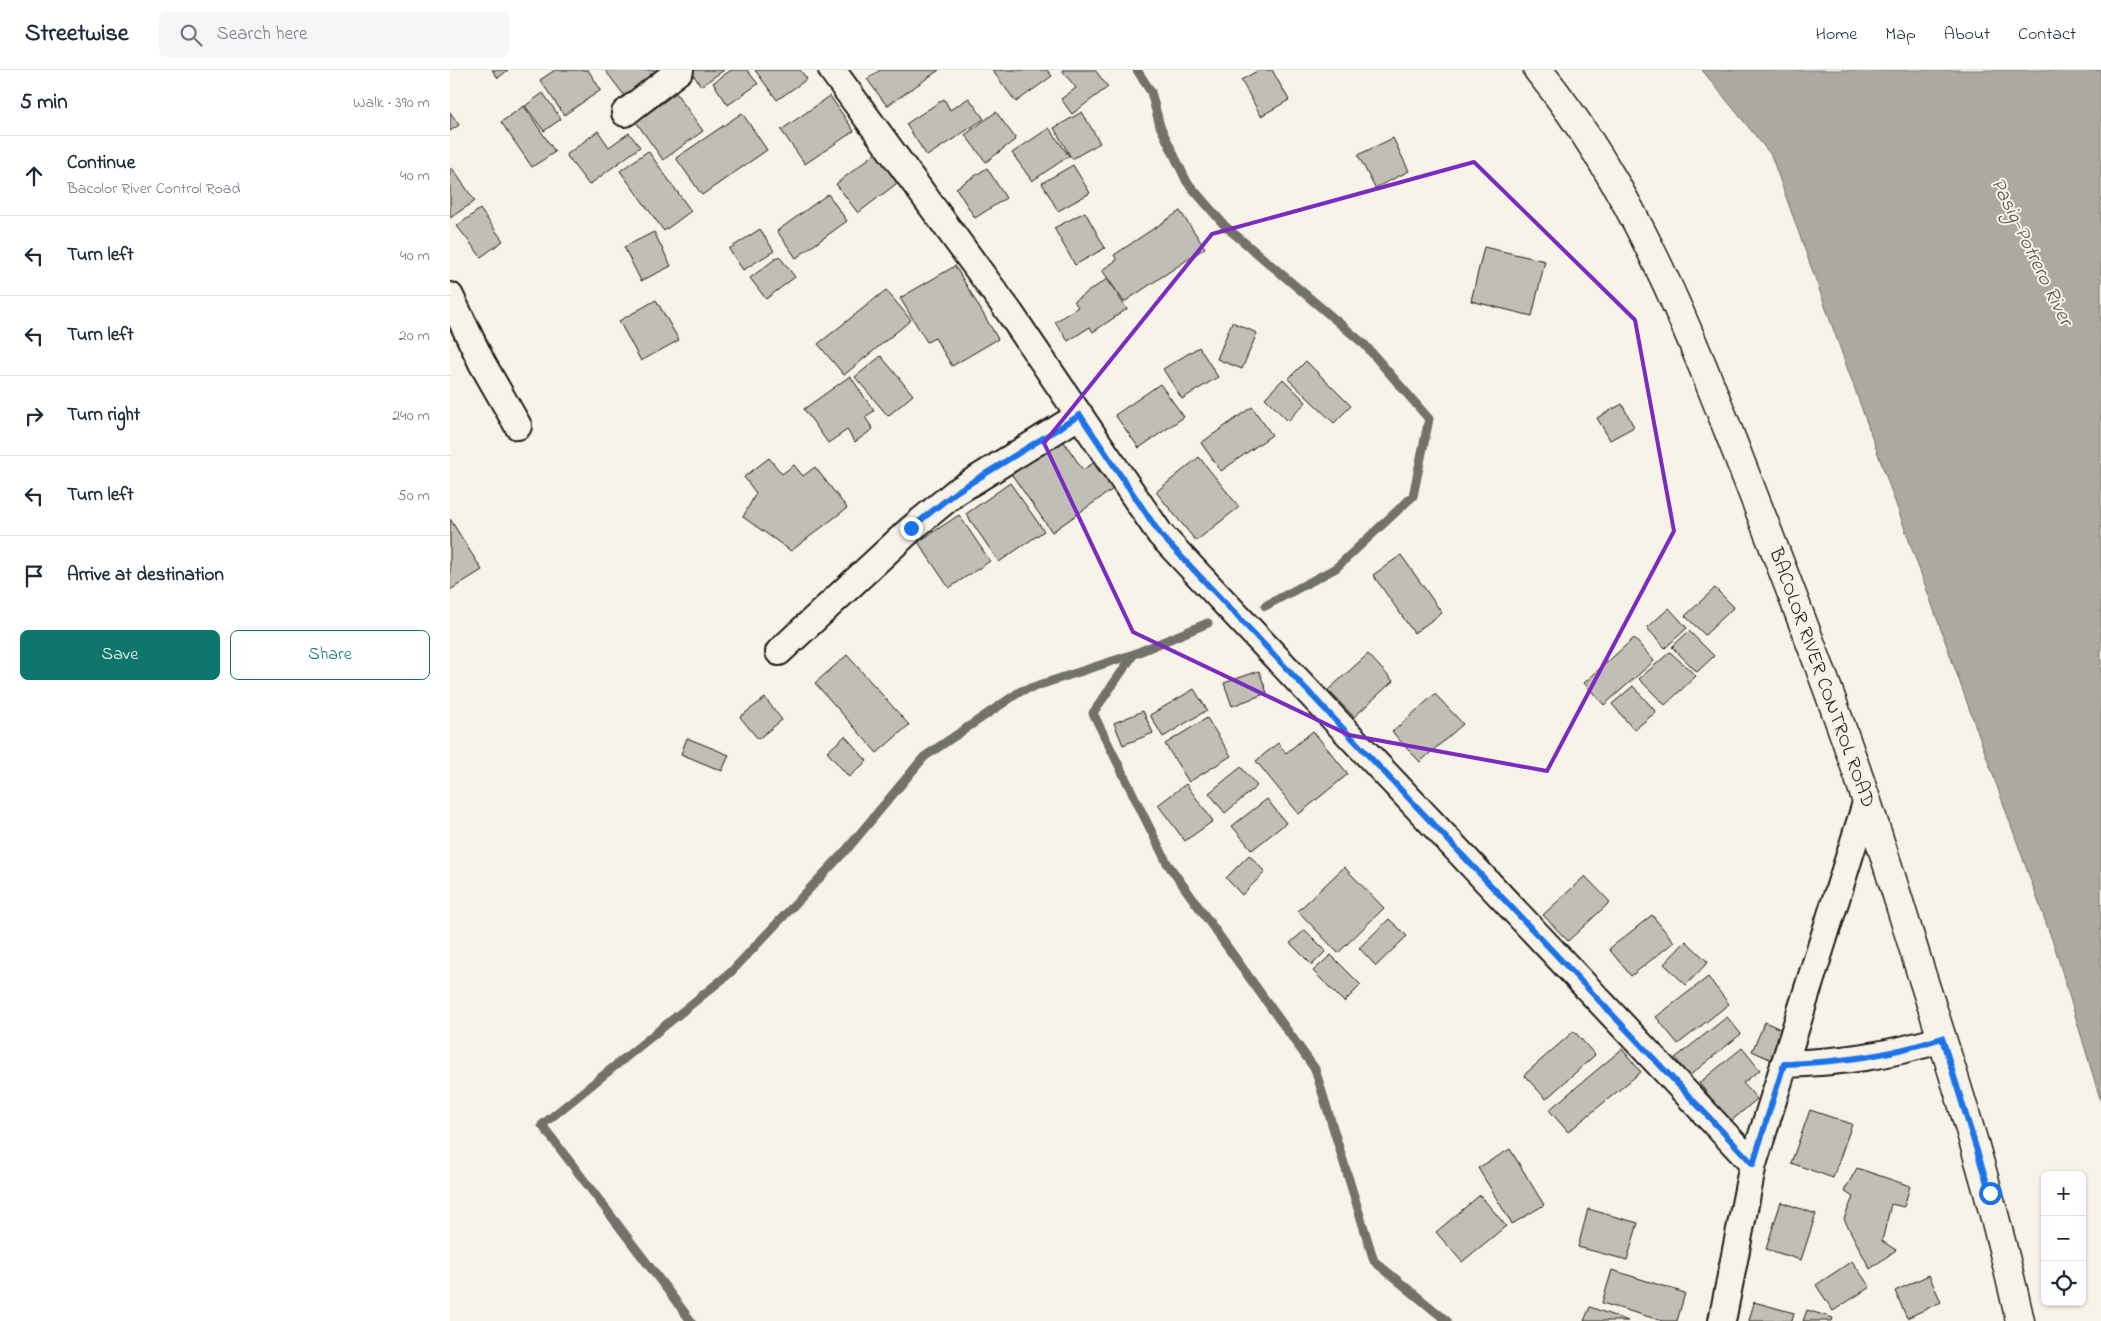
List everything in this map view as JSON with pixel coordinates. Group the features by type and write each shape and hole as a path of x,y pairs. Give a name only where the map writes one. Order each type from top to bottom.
{"street":[{"path":"625,113 680,70"},
{"path":"832,70 1010,313 1160,534 1753,1164"},
{"name":"BACOLOR RIVER CONTROL ROAD","path":"1538,70 1569,108 1637,220 1688,330 1797,608 1867,800 1942,1038 1990,1193 2020,1321"},
{"path":"450,296 482,363 518,426"},
{"path":"779,652 911,528 956,492 1080,415"},
{"path":"1722,1321 1753,1164 1867,800"},
{"path":"1784,1064 1832,1063 1906,1050 1942,1038"}],"highlighted area":[{"path":"1474,162 1635,320 1674,531 1547,771 1349,735 1133,632 1044,443 1212,234"}],"water":[{"name":"Pasig-Potrero River","path":"1702,70 2101,70 2101,1102 2055,948 1771,155"}],"building":[{"path":"492,70 508,70 498,78"},
{"path":"555,70 588,70 601,90 564,115 540,80"},
{"path":"605,70 663,70 627,99"},
{"path":"690,70 724,70 701,86"},
{"path":"731,70 747,70 758,84 728,105 713,83"},
{"path":"755,70 800,70 807,79 777,100"},
{"path":"880,70 939,70 887,106 867,79"},
{"path":"992,70 1047,70 1052,76 1016,102"},
{"path":"1062,70 1095,70 1108,87 1072,114 1061,99 1076,88"},
{"path":"1259,70 1272,70 1289,100 1261,116 1241,80"},
{"path":"543,93 561,119 544,131 525,106"},
{"path":"676,93 703,131 663,160 636,122"},
{"path":"830,96 854,131 805,164 781,130"},
{"path":"969,98 984,119 927,156 906,124 944,99 950,110"},
{"path":"524,106 555,152 532,167 501,122"},
{"path":"450,112 459,125 450,131"},
{"path":"996,112 1016,139 986,162 965,135"},
{"path":"1082,112 1100,143 1072,159 1054,128"},
{"path":"742,113 767,150 702,195 676,158"},
{"path":"1049,128 1069,156 1032,181 1012,153"},
{"path":"598,131 609,147 629,133 640,147 589,185 566,155"},
{"path":"1393,138 1409,171 1375,188 1358,155"},
{"path":"648,151 691,211 664,231 620,171"},
{"path":"877,152 900,181 858,213 836,184"},
{"path":"1073,165 1090,193 1058,211 1042,183"},
{"path":"452,168 475,201 450,218 450,170"},
{"path":"987,168 1006,198 975,218 956,188"},
{"path":"828,194 847,221 796,258 777,231"},
{"path":"480,209 503,241 481,257 457,226"},
{"path":"1180,211 1205,248 1124,302 1102,270 1117,260 1114,255"},
{"path":"1085,212 1105,248 1075,265 1054,228"},
{"path":"760,229 774,251 743,270 729,249"},
{"path":"654,232 671,266 641,281 624,247"},
{"path":"1484,247 1545,261 1532,316 1471,301"},
{"path":"779,256 795,277 766,299 750,278"},
{"path":"955,266 998,339 952,366 935,338 927,342 900,298"},
{"path":"1107,279 1127,309 1093,332 1090,327 1068,341 1055,322 1078,307 1074,301"},
{"path":"886,290 911,320 844,375 818,344"},
{"path":"656,300 679,340 641,361 619,321"},
{"path":"1232,322 1257,333 1242,369 1217,359"},
{"path":"1199,347 1218,377 1182,399 1163,369"},
{"path":"881,356 913,395 888,416 855,377"},
{"path":"1306,361 1351,406 1334,423 1288,379"},
{"path":"850,376 874,411 865,417 873,429 855,442 847,430 828,443 804,409"},
{"path":"1283,379 1306,402 1288,421 1265,398"},
{"path":"1160,384 1184,417 1139,448 1115,415"},
{"path":"1622,404 1634,427 1610,440 1597,418"},
{"path":"1252,407 1272,435 1221,471 1201,443"},
{"path":"1058,433 1083,470 1093,463 1113,489 1052,532 1007,468"},
{"path":"1199,457 1239,507 1196,541 1156,492"},
{"path":"769,458 782,474 794,465 803,476 815,467 847,508 791,551 743,517 756,493 744,477"},
{"path":"1010,483 1044,531 999,562 966,514"},
{"path":"959,515 990,561 949,588 918,542"},
{"path":"450,519 482,570 450,590"},
{"path":"1401,555 1442,613 1414,633 1373,575"},
{"path":"1715,588 1734,607 1705,635 1685,616"},
{"path":"1669,608 1687,628 1665,648 1647,628"},
{"path":"1689,631 1714,656 1697,672 1672,647"},
{"path":"1634,638 1654,661 1604,705 1584,683"},
{"path":"1670,652 1696,676 1665,705 1639,679"},
{"path":"1368,654 1393,681 1354,717 1328,690"},
{"path":"847,655 909,725 877,753 815,683"},
{"path":"1259,671 1267,693 1232,706 1224,683"},
{"path":"1633,686 1656,712 1634,730 1612,704"},
{"path":"1194,689 1207,710 1163,737 1150,715"},
{"path":"1435,694 1463,724 1420,762 1392,732"},
{"path":"765,698 782,720 758,739 740,717"},
{"path":"1143,711 1153,733 1123,745 1114,723"},
{"path":"1207,718 1231,756 1189,782 1165,744"},
{"path":"1313,731 1348,774 1299,814 1256,761 1278,743 1286,753"},
{"path":"845,736 867,761 849,777 827,752"},
{"path":"687,738 729,755 722,771 681,754"},
{"path":"1241,767 1257,786 1225,813 1209,793"},
{"path":"1186,784 1213,821 1185,841 1158,805"},
{"path":"1267,799 1286,823 1252,850 1232,826"},
{"path":"1249,855 1265,872 1242,895 1226,878"},
{"path":"1344,867 1384,908 1338,953 1298,911"},
{"path":"1585,876 1610,902 1568,941 1543,915"},
{"path":"1652,915 1674,942 1631,976 1609,949"},
{"path":"1389,919 1407,936 1376,966 1359,948"},
{"path":"1305,930 1326,951 1312,965 1290,943"},
{"path":"1686,941 1708,962 1686,985 1664,964"},
{"path":"1331,955 1361,985 1344,1002 1313,971"},
{"path":"1708,977 1729,1004 1678,1044 1656,1017"},
{"path":"1727,1017 1741,1034 1689,1076 1675,1058"},
{"path":"1765,1022 1789,1033 1776,1062 1752,1051"},
{"path":"1574,1031 1595,1055 1546,1099 1524,1075"},
{"path":"1742,1048 1760,1070 1743,1083 1757,1099 1730,1122 1699,1083"},
{"path":"1622,1049 1641,1072 1568,1132 1549,1110"},
{"path":"1810,1110 1852,1124 1833,1178 1791,1163"},
{"path":"1510,1149 1544,1205 1512,1224 1478,1168"},
{"path":"1857,1168 1910,1186 1904,1207 1891,1204 1882,1241 1896,1250 1870,1269 1844,1219 1853,1197 1844,1191"},
{"path":"1480,1195 1506,1226 1462,1262 1436,1232"},
{"path":"1781,1202 1816,1214 1801,1260 1766,1249"},
{"path":"1588,1209 1638,1223 1627,1260 1578,1247"},
{"path":"1852,1261 1870,1287 1833,1311 1816,1285"},
{"path":"1612,1270 1685,1293 1677,1321 1663,1321 1602,1303"},
{"path":"1929,1275 1941,1302 1907,1318 1895,1291"},
{"path":"1754,1302 1794,1313 1792,1321 1749,1321"},
{"path":"1590,1307 1628,1321 1584,1321"},
{"path":"1807,1310 1833,1318 1832,1321 1803,1321"}],"waterway":[{"path":"1137,70 1151,92 1160,126 1187,182 1225,226 1365,345 1429,419 1413,496 1336,568 1265,606"},
{"path":"1208,623 1134,654 1093,713 1167,863 1315,1069 1374,1261 1447,1321"},
{"path":"691,1321 542,1125 730,973 848,848 924,757 1021,691 1134,654"}],"route":[{"path":"911,528 956,492 1080,415 1160,534 1753,1164 1784,1064 1832,1063 1906,1050 1942,1038 1990,1193"}]}
